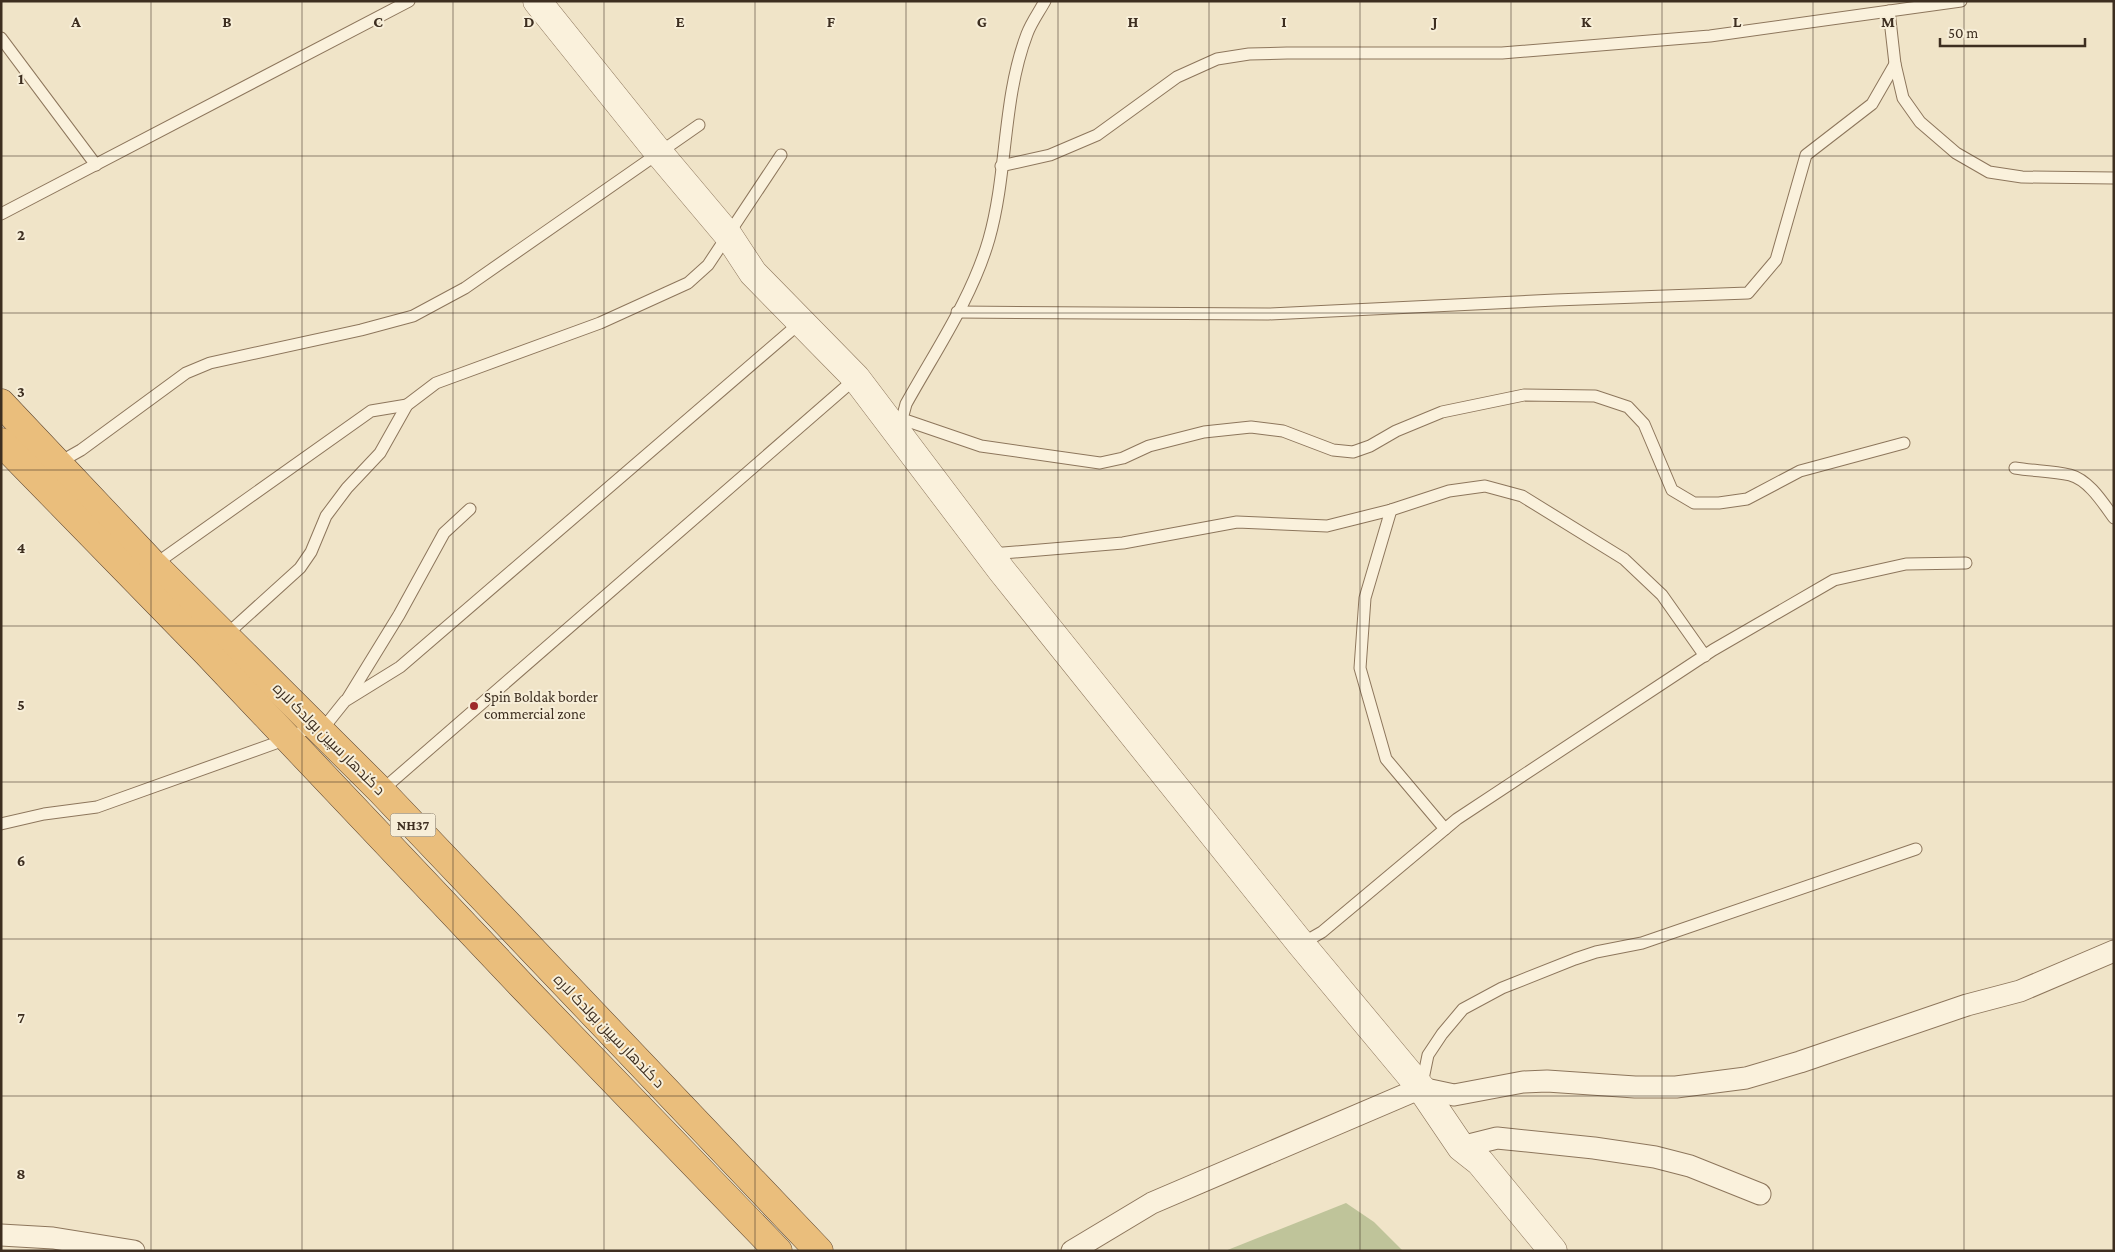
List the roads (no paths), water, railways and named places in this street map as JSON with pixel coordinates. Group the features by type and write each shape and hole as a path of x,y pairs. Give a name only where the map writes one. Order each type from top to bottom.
{"highway":[{"name":"د کندهار سپین بولدک لاره","path":"1,403 154,565 381,791 819,1251"},
{"name":"د کندهار سپین بولدک لاره","path":"1,442 524,989 778,1251"}],"street":[{"path":"537,1 659,153 728,235 753,273 856,378 898,425 989,554 1301,944 1421,1088 1460,1147 1480,1162 1553,1251"},
{"path":"1072,1251 1152,1202 1421,1088 1454,1095 1498,1086 1531,1082 1676,1087 1746,1078 1800,1062 1967,1005 2020,991 2114,951"},
{"path":"1460,1147 1497,1138 1655,1157 1690,1166 1760,1194"},
{"path":"1,1235 52,1238 134,1251"}],"lane":[{"path":"1,214 410,1"},
{"path":"1045,1 1027,34 1009,98 1001,166 989,238 973,285 906,404 898,425 981,446 1100,463 1123,458 1149,446 1204,432 1251,426 1283,431 1333,450 1353,452 1370,446 1396,431 1442,412 1524,395 1594,396 1628,407 1644,424 1672,490 1694,503 1719,503 1747,499 1800,471 1904,443"},
{"path":"1001,166 1050,155 1097,135 1177,77 1217,59 1249,54 1502,53 1710,36 1962,1"},
{"path":"1889,11 1895,64 1904,98 1920,122 1956,153 1989,172 2022,177 2114,178"},
{"path":"1,38 96,165"},
{"path":"958,312 1268,314 1748,293 1776,260 1806,155 1872,104 1895,64"},
{"path":"58,463 81,450 186,373 210,363 361,330 414,316 465,288 700,125"},
{"path":"226,635 300,568 311,552 326,516 380,452 407,405 436,383 600,323 688,283 708,265 782,155"},
{"path":"345,701 400,667 801,322"},
{"path":"381,791 856,378"},
{"path":"154,565 371,410 407,405"},
{"path":"2015,468 2071,475 2086,485 2114,518"},
{"path":"989,554 1123,543 1237,522 1327,526 1391,510 1449,492 1486,486 1522,496 1624,559 1662,596 1705,656"},
{"path":"1,824 44,814 97,808 318,728 345,701 399,615 444,533 470,509"},
{"path":"1391,510 1365,598 1360,668 1386,759 1445,829"},
{"path":"1301,944 1322,932 1457,819 1705,656 1834,580 1906,564 1966,563"},
{"path":"1421,1088 1428,1055 1447,1027 1463,1009 1502,988 1575,959 1596,952 1642,943 1916,849"}],"place":[{"name":"Spin Boldak border commercial zone","path":"474,706"}]}
